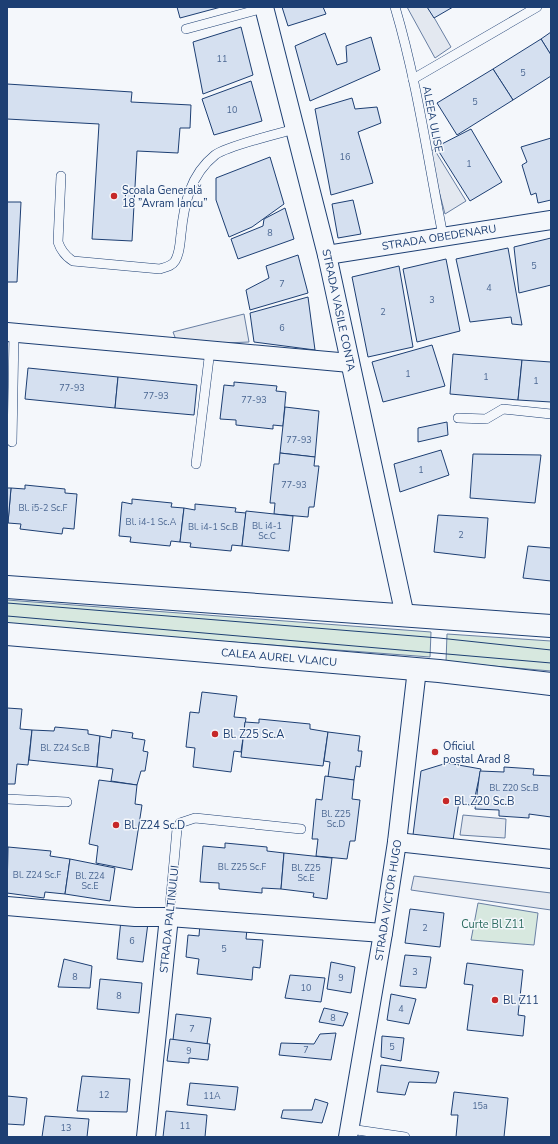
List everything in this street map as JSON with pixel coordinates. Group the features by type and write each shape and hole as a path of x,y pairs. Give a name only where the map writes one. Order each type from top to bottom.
{"main road":[{"path":"7,588 551,626"},
{"name":"CALEA AUREL VLAICU","path":"7,634 417,669 551,684"}],"street":[{"name":"STRADA VASILE CONTA","path":"264,8 327,255 405,616"},
{"name":"STRADA OBEDENARU","path":"327,255 551,220"},
{"path":"11,332 350,364"},
{"name":"STRADA VICTOR HUGO","path":"349,1133 383,933 396,842 417,669"},
{"path":"396,842 551,859"},
{"path":"7,906 135,917 169,917 383,933"},
{"name":"STRADA PALTINULUI","path":"146,1137 169,917"}],"lane":[{"name":"ALEEA ULISE","path":"395,7 404,37 413,79 443,236"},
{"path":"413,79 537,7"},
{"path":"186,29 264,8"},
{"path":"61,176 58,242 62,251 67,257 74,261 160,269 175,262 178,254 184,206 192,184 204,166 216,155 228,149 295,129"},
{"path":"11,332 12,442"},
{"path":"196,464 210,350"},
{"path":"458,418 486,419 503,410 551,414"},
{"path":"7,799 66,802"},
{"name":"STRADA PALTINULUI","path":"169,917 178,829 180,823 195,818 301,829"},
{"name":"STRADA VICTOR HUGO","path":"349,1133 405,1137"}],"green space":[{"path":"7,600 431,632 430,657 7,625"},
{"path":"447,634 551,641 551,671 446,662"},
{"name":"Curte Bl Z11","path":"478,903 538,913 534,945 471,940"}],"shaded area":[{"path":"407,7 428,7 451,47 435,58"},
{"path":"434,149 466,201 445,214 429,153"},
{"path":"244,314 249,342 178,345 173,332"},
{"path":"463,815 506,819 505,838 460,835"},
{"path":"414,876 551,893 551,910 411,890"}],"building":[{"path":"177,7 221,7 180,18"},
{"path":"282,7 323,7 326,14 288,26"},
{"path":"427,7 453,7 434,18"},
{"path":"241,27 253,75 203,94 193,42"},
{"path":"551,32 551,55 541,39"},
{"path":"325,33 337,65 347,62 346,46 371,37 380,70 310,101 295,46"},
{"path":"541,39 551,55 551,76 513,100 493,69"},
{"path":"493,69 513,100 457,135 437,103"},
{"path":"251,81 262,121 214,135 202,99"},
{"name":"Școala Generală 18 ”Avram Iancu”","path":"7,84 132,92 131,102 191,105 190,128 180,128 178,153 137,151 132,241 92,239 99,124 7,119"},
{"path":"352,98 355,109 377,107 381,123 358,132 373,183 331,195 315,109"},
{"path":"471,129 502,182 470,201 436,147"},
{"path":"551,138 551,200 538,203 536,193 531,195 522,165 527,162 521,147"},
{"path":"270,157 284,204 252,227 229,237 216,200 216,178"},
{"path":"353,200 361,234 338,238 332,204"},
{"path":"7,202 21,202 17,282 7,282"},
{"path":"285,208 294,239 238,259 231,239 263,226 264,219"},
{"path":"551,238 551,285 519,293 514,247"},
{"path":"508,248 522,325 512,324 511,317 470,322 456,259"},
{"path":"298,255 308,293 250,310 246,290 269,278 266,266"},
{"path":"446,259 460,331 417,342 403,269"},
{"path":"399,266 413,347 368,357 352,277"},
{"path":"308,297 315,350 254,342 250,313"},
{"path":"432,345 445,386 383,402 372,362"},
{"path":"453,354 522,360 518,400 450,394"},
{"path":"522,360 551,362 551,402 518,400"},
{"path":"28,368 118,377 115,408 25,399"},
{"path":"118,377 197,385 194,415 115,408"},
{"path":"234,382 277,386 276,391 286,392 283,426 273,425 273,429 236,425 236,420 220,419 224,385 234,386"},
{"path":"285,407 319,411 315,457 280,453"},
{"path":"447,422 448,435 418,442 418,428"},
{"path":"441,450 449,475 400,492 394,464"},
{"path":"280,453 315,457 314,466 319,466 314,507 309,507 308,517 274,514 275,503 270,503 274,464 279,464"},
{"path":"473,454 541,455 535,503 470,498"},
{"name":"Bl. i5-2 Sc.F","path":"25,485 65,489 65,493 77,494 74,529 63,528 62,534 20,529 21,524 8,523 11,488 25,489"},
{"path":"7,488 11,488 8,523 7,522"},
{"name":"Bl. i4-1 Sc.A","path":"132,499 172,503 171,507 184,508 180,542 171,541 170,546 130,542 131,537 119,536 122,502 132,504"},
{"name":"Bl. i4-1 Sc.B","path":"195,504 236,508 235,512 246,513 242,546 232,545 231,551 190,547 191,543 180,542 184,508 195,510"},
{"name":"Bl. i4-1 Sc.C","path":"246,511 293,516 289,551 242,546"},
{"path":"438,515 488,518 485,558 434,552"},
{"path":"528,546 551,548 551,581 523,578"},
{"name":"Bl. Z25 Sc.A","path":"202,692 237,696 234,717 246,718 241,752 234,751 231,772 193,767 195,748 186,747 190,712 199,713"},
{"path":"7,708 22,709 20,729 32,730 28,765 17,764 15,784 7,784"},
{"path":"259,719 310,724 310,729 328,732 323,766 241,757 245,722 259,723"},
{"name":"Bl. Z24 Sc.B","path":"55,727 88,730 88,734 100,736 97,767 29,760 32,730 54,731"},
{"path":"112,730 133,733 132,738 145,740 143,751 148,752 145,771 141,771 137,785 111,781 113,769 97,767 100,736 111,738"},
{"path":"328,732 360,736 358,751 362,751 360,767 356,766 354,780 328,777 330,762 324,761"},
{"name":"Bl. Z20 Sc.B","path":"447,763 481,769 473,806 459,802 453,840 413,835 421,771"},
{"name":"Bl. Z20 Sc.B","path":"504,767 534,769 533,775 551,776 551,817 529,814 529,818 499,816 499,810 475,809 480,771 504,772"},
{"name":"Bl. Z25 Sc.D","path":"325,776 354,780 352,799 360,800 355,841 350,841 347,859 316,856 318,839 312,839 316,799 322,800"},
{"name":"Bl. Z24 Sc.D","path":"99,780 137,785 135,804 142,805 132,870 96,863 98,846 89,844"},
{"name":"Bl. Z25 Sc.F","path":"225,843 267,847 267,851 284,853 281,889 262,888 262,893 219,889 219,883 200,882 203,846 225,848"},
{"name":"Bl. Z24 Sc.F","path":"8,847 51,851 50,856 70,859 65,894 45,892 44,898 7,893"},
{"name":"Bl. Z25 Sc.E","path":"284,853 332,858 327,899 313,897 314,893 281,889"},
{"name":"Bl. Z24 Sc.E","path":"70,859 115,868 110,901 65,894"},
{"path":"410,909 444,913 440,947 405,943"},
{"path":"121,920 148,923 143,962 117,959"},
{"path":"200,924 247,929 246,939 263,940 260,968 253,967 252,980 197,974 199,959 186,957 188,935 199,936"},
{"path":"405,955 431,957 426,988 400,986"},
{"path":"64,959 92,966 90,988 58,987"},
{"path":"331,962 355,967 351,993 327,989"},
{"name":"Bl. Z11","path":"467,963 523,970 518,1015 525,1016 523,1036 467,1030 473,985 464,984"},
{"path":"290,975 325,978 321,1002 285,998"},
{"path":"100,979 142,983 139,1013 97,1009"},
{"path":"391,994 416,999 409,1024 387,1020"},
{"path":"324,1008 348,1013 343,1026 319,1022"},
{"path":"176,1014 211,1018 207,1044 173,1040"},
{"path":"336,1033 331,1060 279,1055 281,1043 314,1044 320,1034"},
{"path":"382,1036 404,1038 401,1061 381,1057"},
{"path":"170,1039 210,1044 208,1060 189,1058 189,1063 167,1061"},
{"path":"381,1065 439,1072 436,1083 409,1082 405,1095 377,1092"},
{"path":"82,1076 130,1079 127,1112 77,1111"},
{"path":"190,1083 238,1087 235,1110 187,1105"},
{"path":"454,1092 508,1098 504,1137 456,1137 458,1115 451,1115"},
{"path":"7,1096 27,1098 24,1125 7,1124"},
{"path":"315,1099 328,1103 322,1123 281,1118 283,1110 312,1110"},
{"path":"166,1111 207,1115 205,1137 163,1137"},
{"path":"45,1116 89,1119 87,1137 42,1137"}],"tram line":[{"path":"7,603 439,638 551,650"},
{"path":"7,616 551,663"}],"place":[{"name":"Școala Generală 18 ”Avram Iancu”","path":"114,196"},
{"name":"Bl. Z25 Sc.A","path":"215,734"},
{"name":"Oficiul poștal Arad 8","path":"435,752"},
{"name":"Bl. Z20 Sc.B","path":"446,801"},
{"name":"Bl. Z24 Sc.D","path":"116,825"},
{"name":"Bl. Z11","path":"495,1000"}]}
